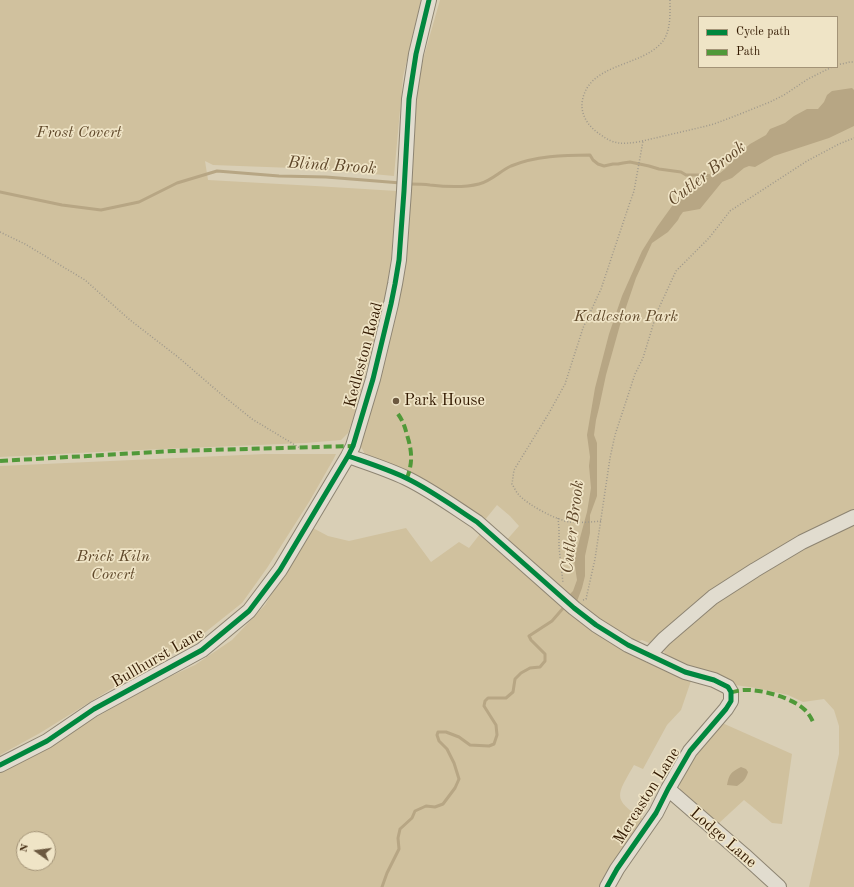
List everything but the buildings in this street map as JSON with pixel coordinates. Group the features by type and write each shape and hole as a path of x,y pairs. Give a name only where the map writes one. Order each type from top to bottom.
{"street":[{"name":"Kedleston Road","path":"348,456 353,446 370,386 391,304 399,260 409,99 416,54 429,0"},
{"path":"348,456 407,478 432,492 477,522 570,599"},
{"name":"Bullhurst Lane","path":"0,765 47,740 94,709 202,650 249,611 280,570 348,456"},
{"path":"649,655 664,638 713,597 802,542 854,517"},
{"name":"Mercaston Lane","path":"570,599 596,625 628,645 685,672 714,680 728,687 731,692 731,701 726,709 690,751 656,813 606,887"},
{"name":"Lodge Lane","path":"668,789 779,887"}],"path":[{"path":"670,0 670,20 664,40 646,55 603,73 591,82 585,92 582,107 585,119 599,134 613,142 626,144 707,126 770,102 784,95 808,79 830,68"},
{"path":"838,65 854,62"},
{"path":"558,518 559,547 570,599 586,599 595,560 615,435 635,374 643,358 657,312 676,271 709,238 730,211 807,162 839,144 854,138"},
{"path":"601,521 570,522 558,518 542,511 519,495 512,484 514,470 565,384 584,328 601,289 634,191 643,141"},
{"path":"0,232 25,244 85,280 130,320 178,357 252,419 300,448"}],"green space":[{"name":"Frost Covert","path":"0,0 421,0 403,77 394,176 320,169 213,165 205,161 208,180 397,191 391,260 385,299 354,416 348,433 341,440 305,443 0,457"},
{"name":"Kedleston Park","path":"440,0 854,0 854,887 809,887 839,754 839,726 834,710 824,699 803,702 788,695 735,685 670,661 663,649 642,640 639,641 633,639 604,624 505,542 519,526 497,505 484,521 366,456 360,445 406,226 417,88 424,56"},
{"name":"Brick Kiln Covert","path":"265,454 336,454 309,502 267,568 242,603 193,642 124,681 40,733 0,755 0,466"},
{"path":"311,527 328,536 349,541 406,528 431,562 459,542 469,548 480,534 532,577 692,678 681,710 667,725 643,769 634,765 624,783 620,796 622,801 643,819 610,866 599,887 0,887 0,772 156,683 195,665 232,640 265,605"},
{"path":"720,722 792,754 782,824 772,823 744,800 718,824 688,800 680,790 679,779 683,769"}],"shaded area":[{"path":"852,88 854,90 854,126 829,138 774,156 755,167 749,166 744,168 732,178 722,182 700,209 683,212 668,232 652,243 636,278 620,325 606,375 596,420 594,435 597,443 597,496 590,515 590,533 585,556 585,576 576,604 567,597 573,591 577,580 574,560 587,512 591,488 589,466 590,457 587,435 595,388 609,334 622,296 642,251 680,195 686,190 694,190 701,180 720,173 750,144 766,135 770,129 785,123 807,109 818,109 824,102 827,95 832,91"},
{"path":"741,767 746,769 748,772 744,780 737,786 727,785 731,774"}],"waterway":[{"name":"Blind Brook","path":"409,184 455,187 479,184 488,181 507,168 520,163 540,158 570,155 590,155 598,164 604,166 630,162 659,169 681,172 686,175 713,176"},
{"name":"Blind Brook","path":"0,192 62,205 101,210 139,202 177,183 217,171 401,183"},
{"name":"Cutler Brook","path":"382,887 399,849 398,838 400,829 412,818 415,811 426,806 435,807 443,804 455,788 459,779 454,763 447,749 439,741 437,735 438,732 446,732 459,737 470,745 489,746 494,744 497,735 496,725 484,706 485,701 488,698 506,698 513,692 515,679 521,673 530,668 540,667 545,661 545,654 529,636 552,621 565,606"}],"marked path":[{"path":"398,414 405,427 411,451 411,462 407,478"},
{"path":"0,461 173,451 353,446"},
{"path":"731,692 751,690 785,698 805,710 814,724"}],"cycle path":[{"path":"0,765 47,741 94,709 202,650 249,611 280,570 348,456 353,446 373,379 395,284 399,260 409,99 416,54 429,0"},
{"path":"348,456 406,478 477,522 574,608 596,625 628,645 685,672 714,680 728,687 731,692 731,701 726,709 690,751 656,813 617,869 607,887"}],"place":[{"name":"Park House","path":"396,401"}]}
